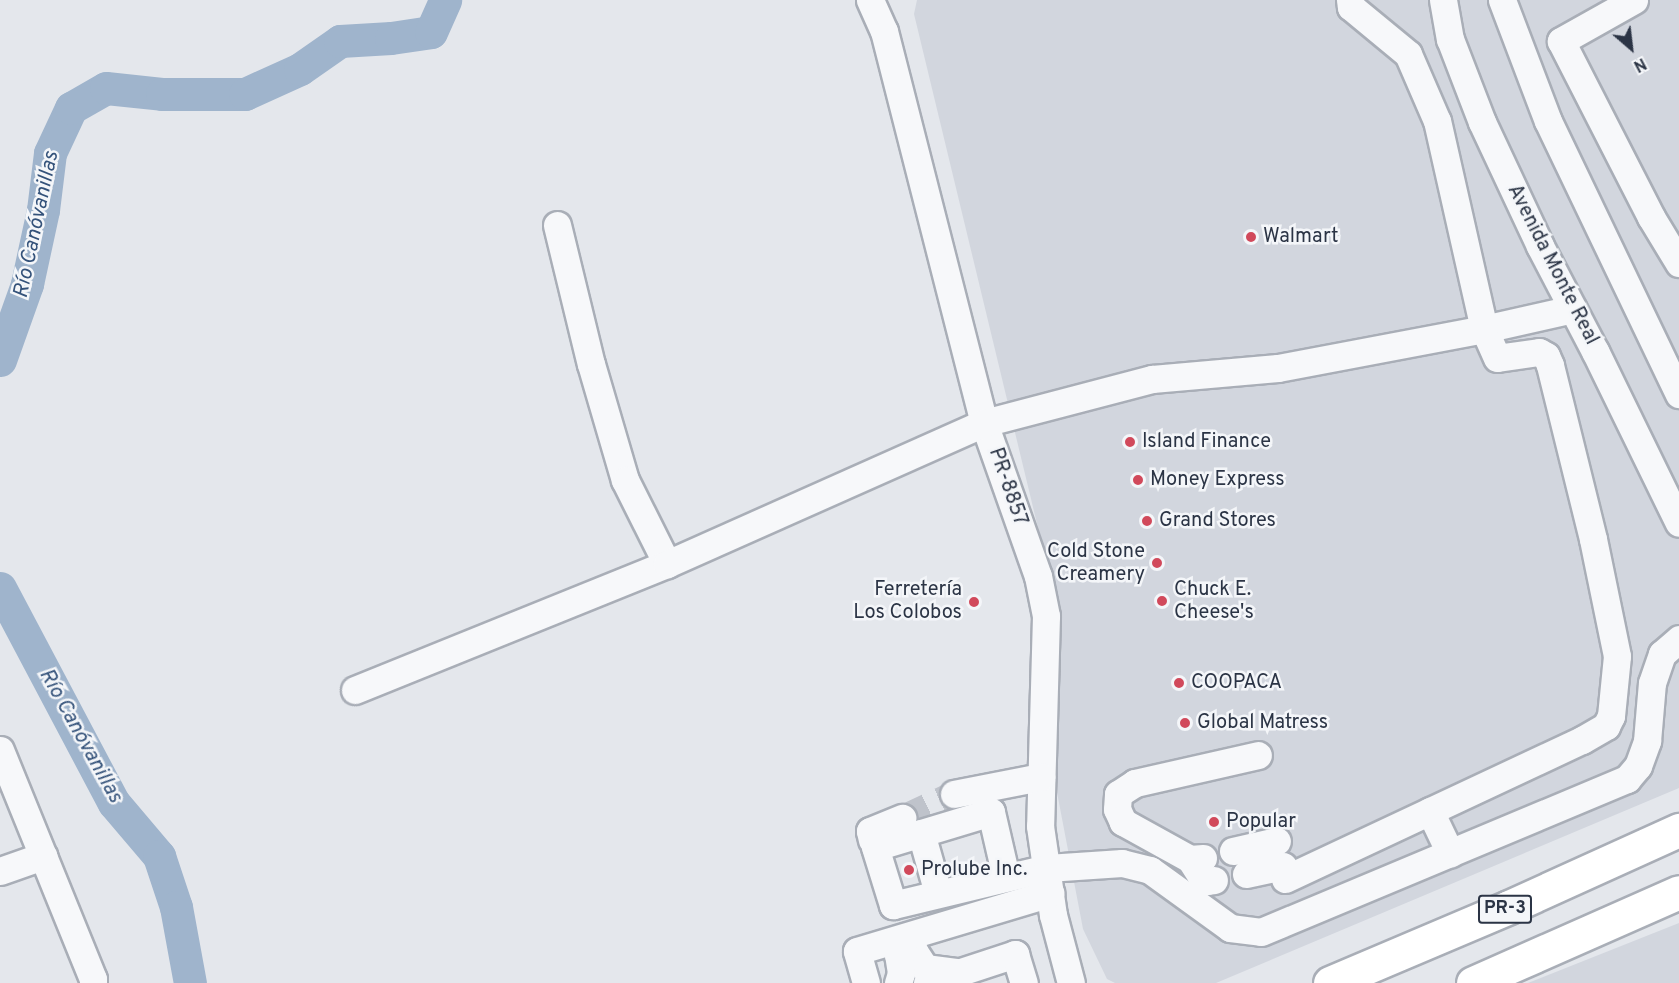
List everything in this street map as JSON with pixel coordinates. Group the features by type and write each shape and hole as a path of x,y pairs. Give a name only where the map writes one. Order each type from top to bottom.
{"main road":[{"path":"1668,835 1670,820 1679,812"},
{"name":"PR-3","path":"1330,983 1509,907 1668,835"},
{"path":"1473,983 1679,892"},
{"path":"1630,914 1679,911"}],"street":[{"name":"PR-8857","path":"870,0 884,31 984,423 1038,576 1046,616 1040,826 1048,880 1071,983"},
{"path":"1239,862 1282,862 1430,811 1606,726 1611,716 1614,693 1617,656 1593,539 1550,365 1545,356 1539,352 1497,358 1484,329 1437,121 1408,54 1351,7 1350,0"},
{"name":"Avenida Monte Real","path":"1443,0 1450,39 1482,122 1540,246 1679,523"},
{"path":"1502,0 1548,121 1670,351 1679,394"},
{"path":"1634,0 1595,9 1561,41 1651,217 1679,263"},
{"path":"557,225 591,364 625,480 667,564"},
{"path":"355,690 667,564 984,423 1152,379 1278,368 1484,329 1573,309"},
{"path":"866,983 857,951 902,943 1048,880 1122,862 1150,870 1230,928 1261,932 1627,779 1638,766 1647,741 1652,683 1662,654 1679,639"},
{"path":"0,750 93,983"},
{"path":"1202,866 1123,822 1117,809 1118,794 1135,783 1258,755"},
{"path":"1041,777 988,799 912,825 874,847 893,905 1006,877 1048,880"},
{"path":"954,794 988,799"},
{"path":"988,799 1006,877"},
{"path":"1430,811 1450,853"},
{"path":"912,825 938,893"},
{"path":"0,871 43,856"},
{"path":"902,943 914,951 925,968 956,972"},
{"path":"898,983 901,973 898,955 902,943"},
{"path":"927,983 1015,954 1024,983"}],"shaded area":[{"path":"917,0 1679,0 1679,788 1216,983 1115,983 1107,979 1083,929 1052,766 1060,619 914,14"},
{"path":"1679,923 1679,983 1528,983"}],"waterway":[{"name":"Río Canóvanillas","path":"0,360 27,284 43,210 50,153 71,108 106,88 162,94 245,94 300,69 340,41 391,38 431,32 445,0"},
{"name":"Río Canóvanillas","path":"0,588 114,803 159,856 176,907 190,983"}],"tunnel":[{"path":"903,818 954,794"}],"place":[{"name":"Walmart","path":"1251,237"},
{"name":"Island Finance","path":"1130,442"},
{"name":"Money Express","path":"1138,480"},
{"name":"Grand Stores","path":"1147,521"},
{"name":"Cold Stone Creamery","path":"1157,563"},
{"name":"Chuck E. Cheese's","path":"1162,601"},
{"name":"Ferretería Los Colobos","path":"974,602"},
{"name":"COOPACA","path":"1179,683"},
{"name":"Global Matress","path":"1185,723"},
{"name":"Popular","path":"1214,822"},
{"name":"Prolube Inc.","path":"909,870"}]}
